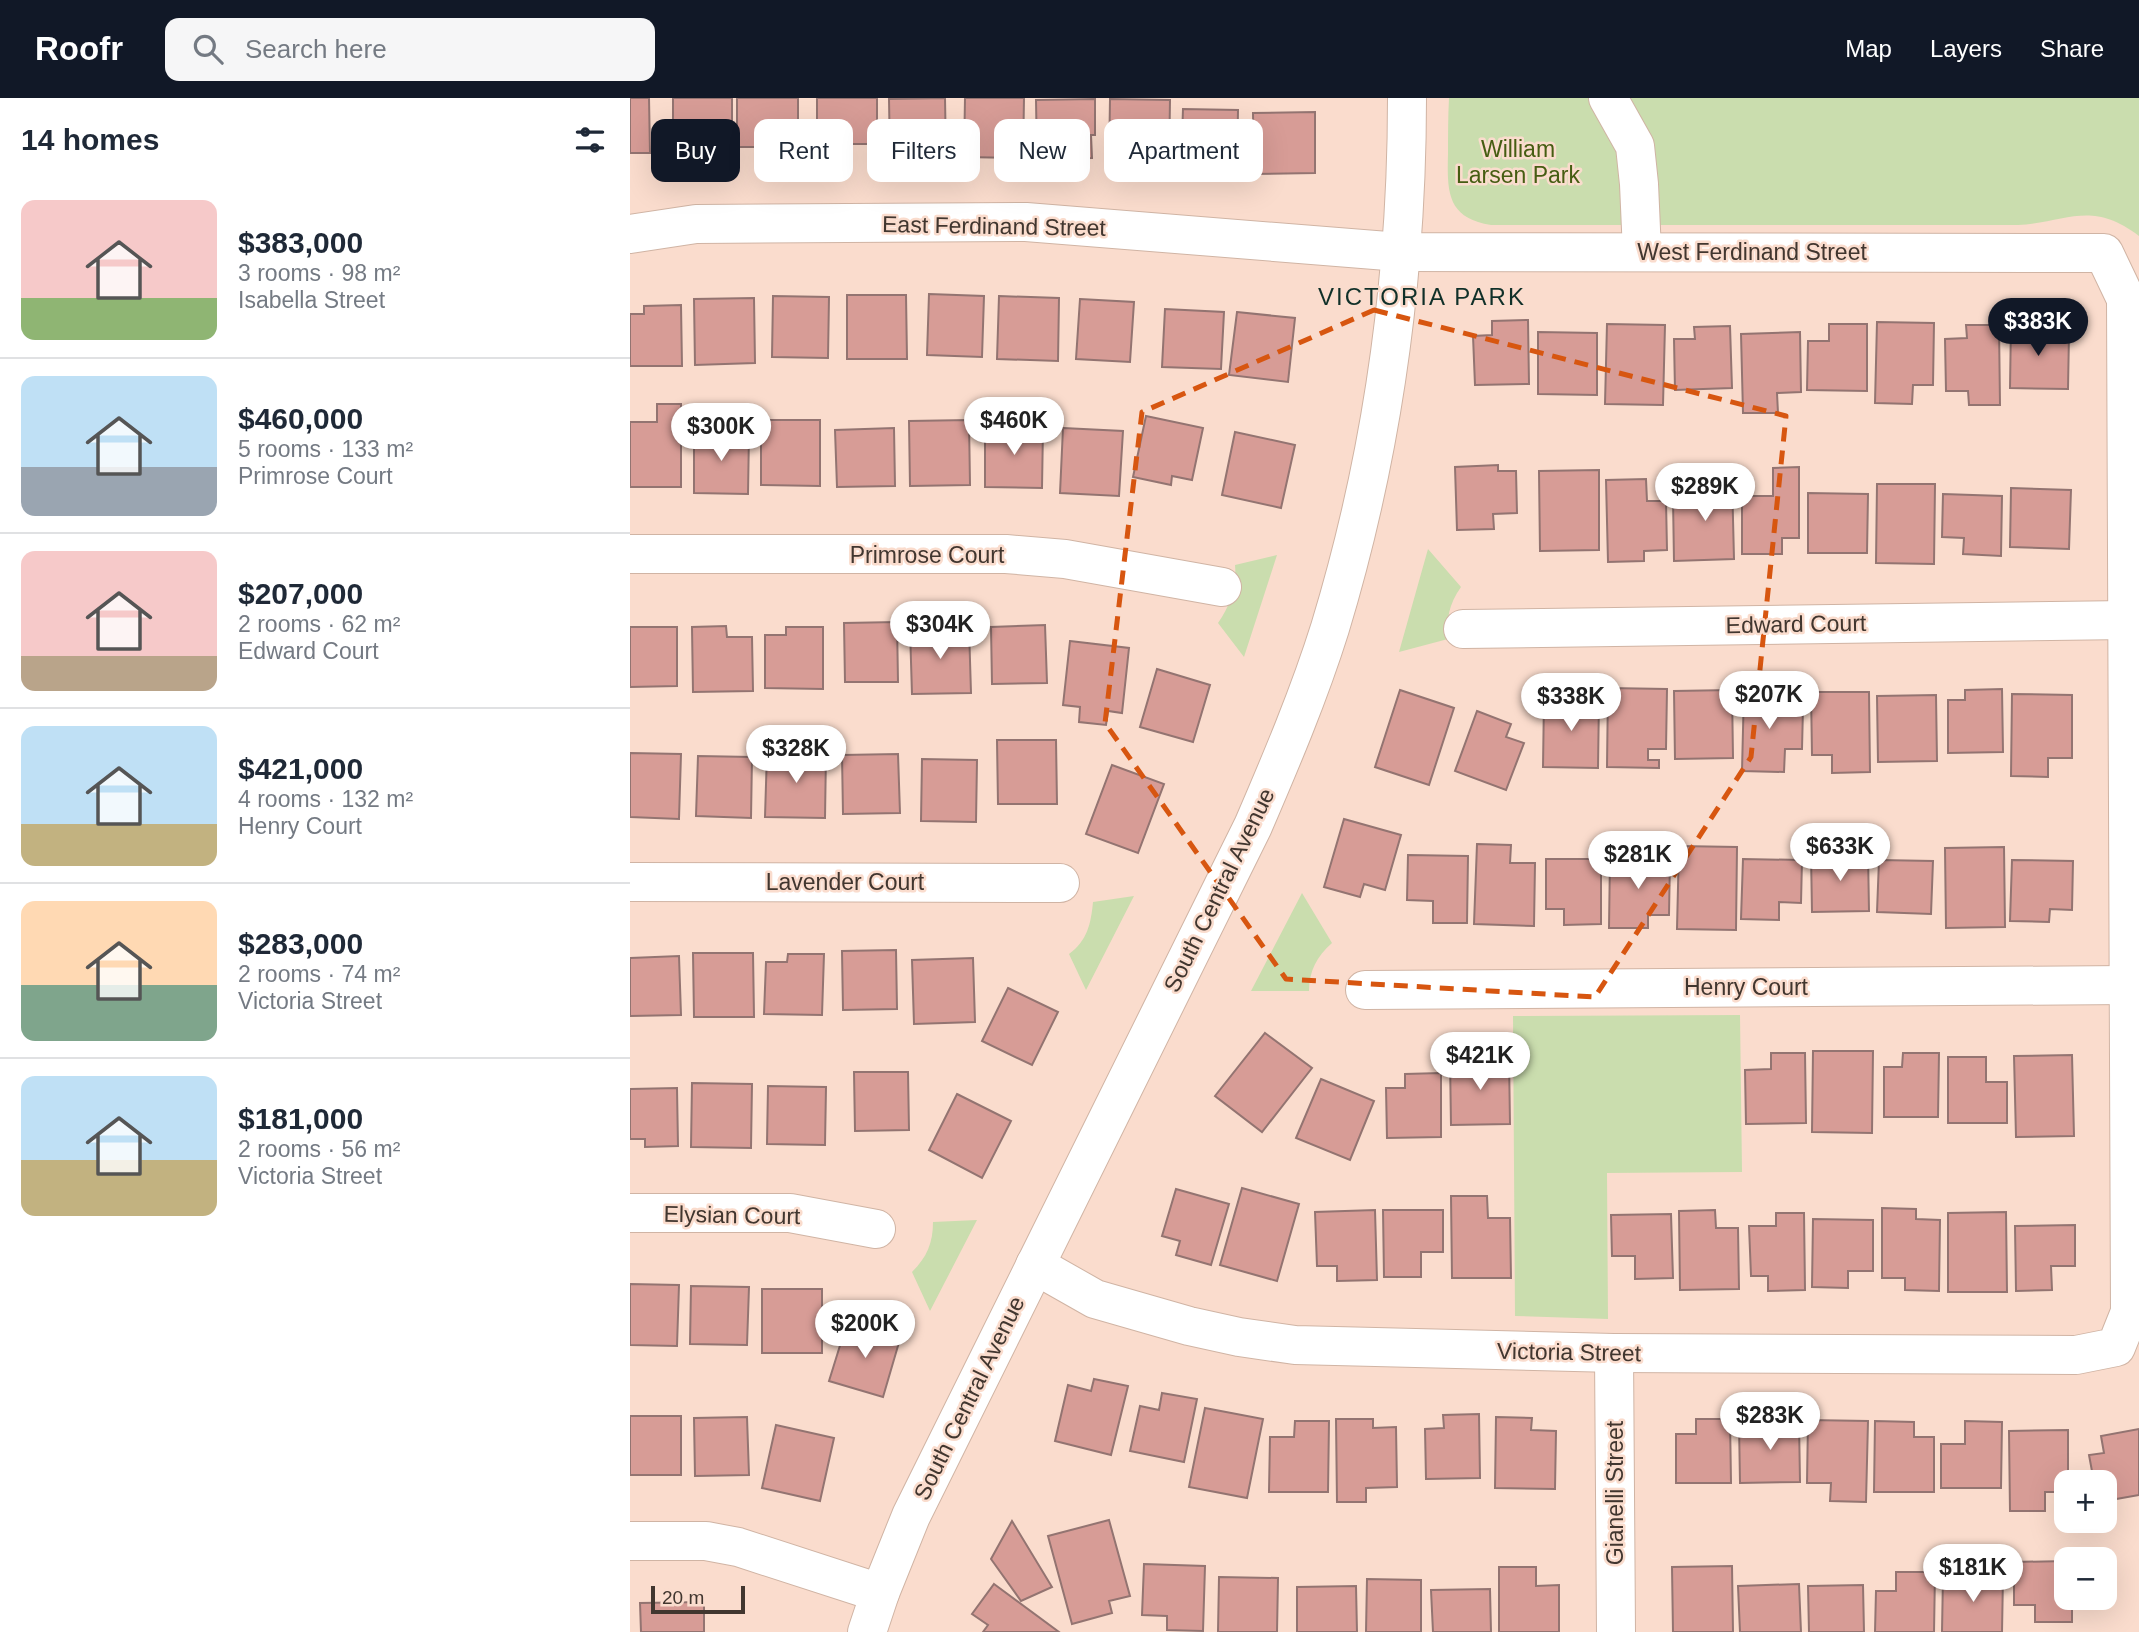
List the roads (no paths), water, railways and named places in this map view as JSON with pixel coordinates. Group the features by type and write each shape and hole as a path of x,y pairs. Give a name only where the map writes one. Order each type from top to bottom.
{"street":[{"name":"South Central Avenue","path":"867,1632 911,1516 1253,826 1292,734 1329,629 1358,526 1386,386 1400,252 1407,151 1407,98"},
{"path":"1608,98 1635,146 1642,252"},
{"name":"East Ferdinand Street","path":"630,234 696,224 1026,222 1400,252"},
{"name":"West Ferdinand Street","path":"1400,252 2104,253 2126,299 2128,620"},
{"name":"Primrose Court","path":"630,554 1006,554 1065,559 1222,587"},
{"path":"2128,620 2128,985"},
{"name":"Edward Court","path":"1463,629 2128,620"},
{"name":"Lavender Court","path":"630,882 1060,883"},
{"name":"Victoria Street","path":"1035,1265 1095,1299 1189,1326 1295,1345 1614,1353 2077,1355 2116,1347 2130,1312 2128,985"},
{"name":"Henry Court","path":"1365,990 2128,985"},
{"name":"Elysian Court","path":"630,1213 790,1213 876,1229"},
{"name":"Gianelli Street","path":"1614,1353 1616,1632"},
{"path":"630,1541 706,1541 738,1547 880,1593"}],"district":[{"name":"VICTORIA PARK","path":"1422,296"}],"park label":[{"name":"William Larsen Park","path":"1518,162"}]}
